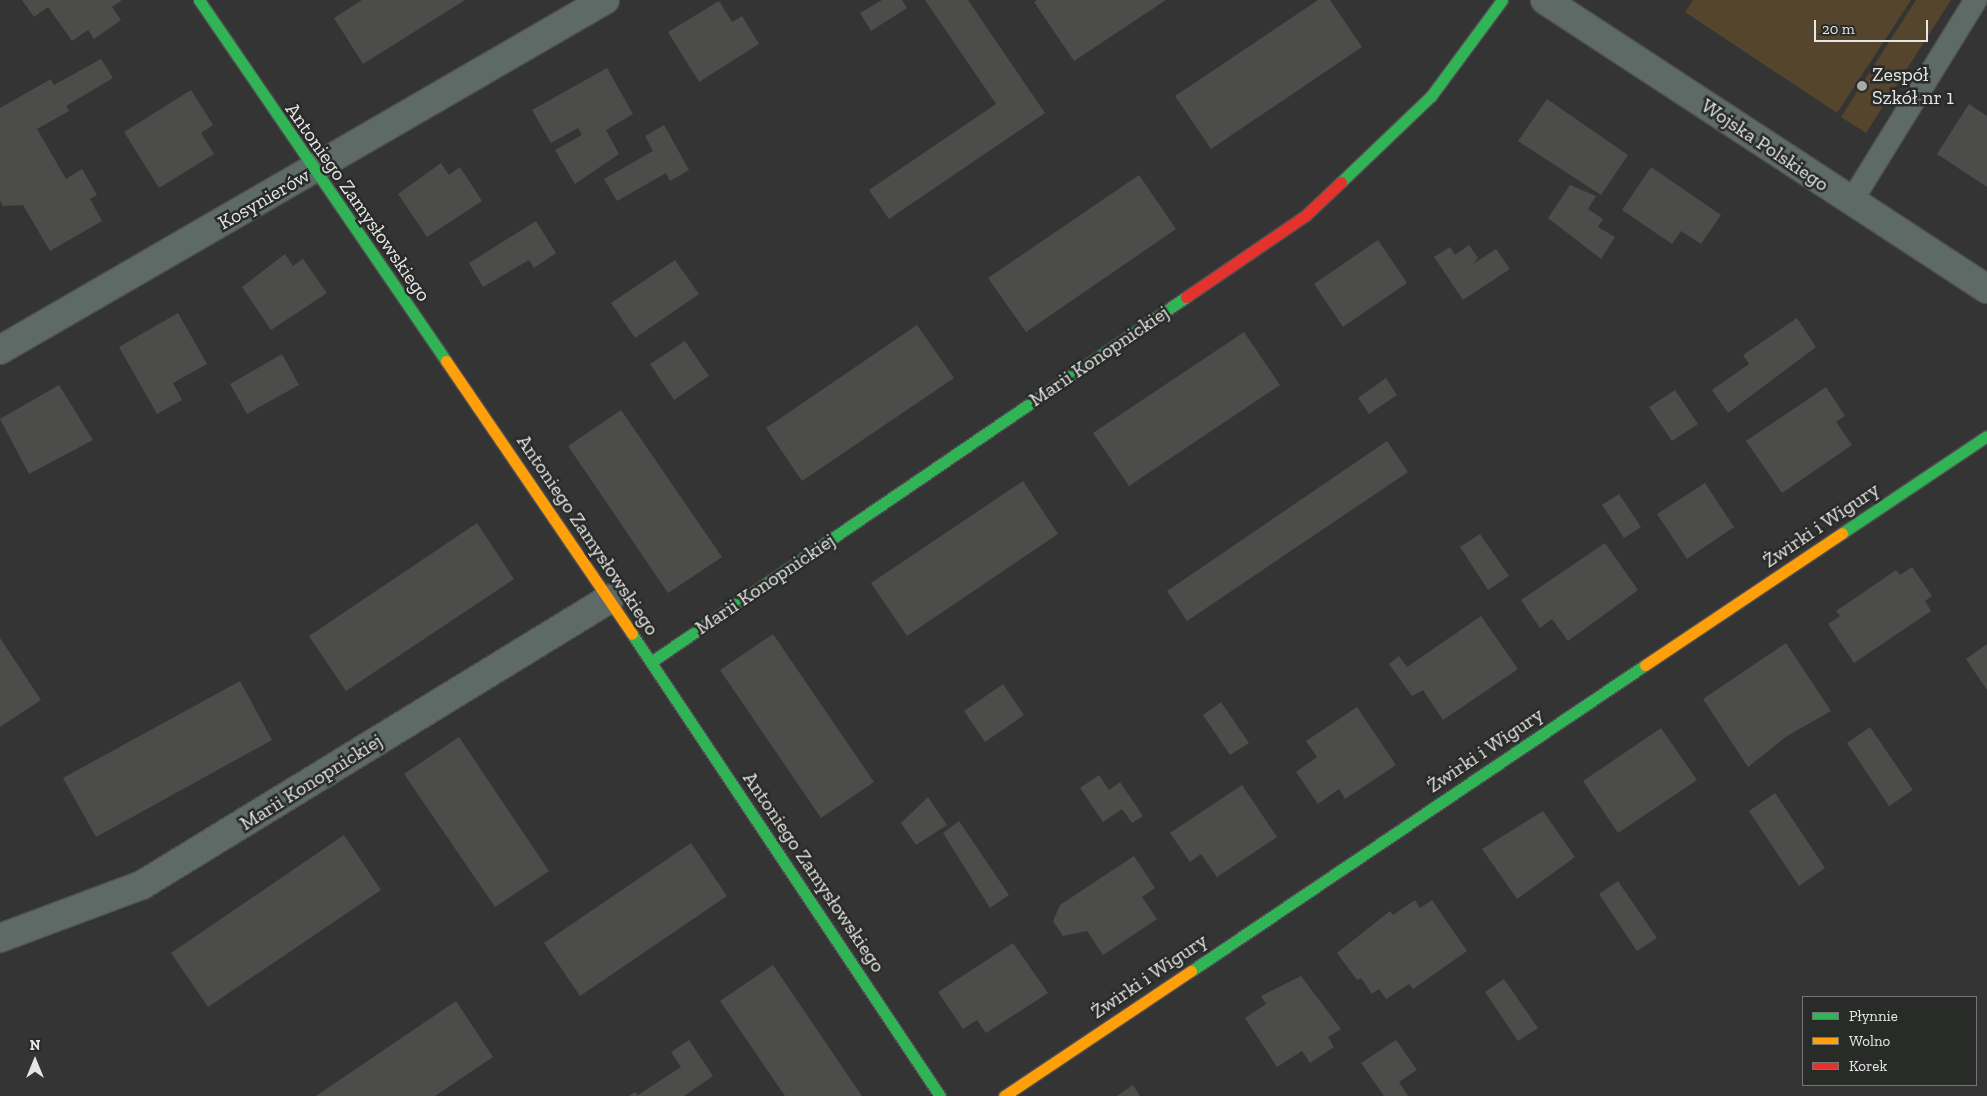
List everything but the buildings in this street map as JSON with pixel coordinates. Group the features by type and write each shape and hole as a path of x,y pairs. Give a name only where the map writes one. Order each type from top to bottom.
{"street":[{"name":"Antoniego Zamysłowskiego","path":"199,0 314,171 609,599 940,1096"},
{"name":"Kosynierów","path":"0,350 314,171 605,0"},
{"name":"Marii Konopnickiej","path":"651,662 1306,215 1431,96 1502,0"},
{"name":"Wojska Polskiego","path":"1545,0 1851,202 1987,289"},
{"name":"Żwirki i Wigury","path":"1004,1096 1987,436"},
{"name":"Marii Konopnickiej","path":"0,938 142,885 609,599"}],"lane":[{"path":"1851,202 1976,0"}],"shaded area":[{"path":"1693,0 1911,0 1837,113 1685,12"},
{"path":"1916,0 1951,0 1866,133 1841,117"}],"traffic: fast":[{"path":"199,0 446,361"},
{"path":"1341,182 1431,96 1502,0"},
{"path":"651,662 1186,297"},
{"path":"1842,533 1987,436"},
{"path":"632,634 940,1096"},
{"path":"1191,971 1645,665"}],"traffic: slow":[{"path":"446,361 632,634"},
{"path":"1645,665 1842,533"},
{"path":"1004,1096 1191,971"}],"traffic: jam":[{"path":"1186,297 1306,215 1341,182"}],"place":[{"name":"Zespół Szkół nr 1","path":"1862,86"}]}
